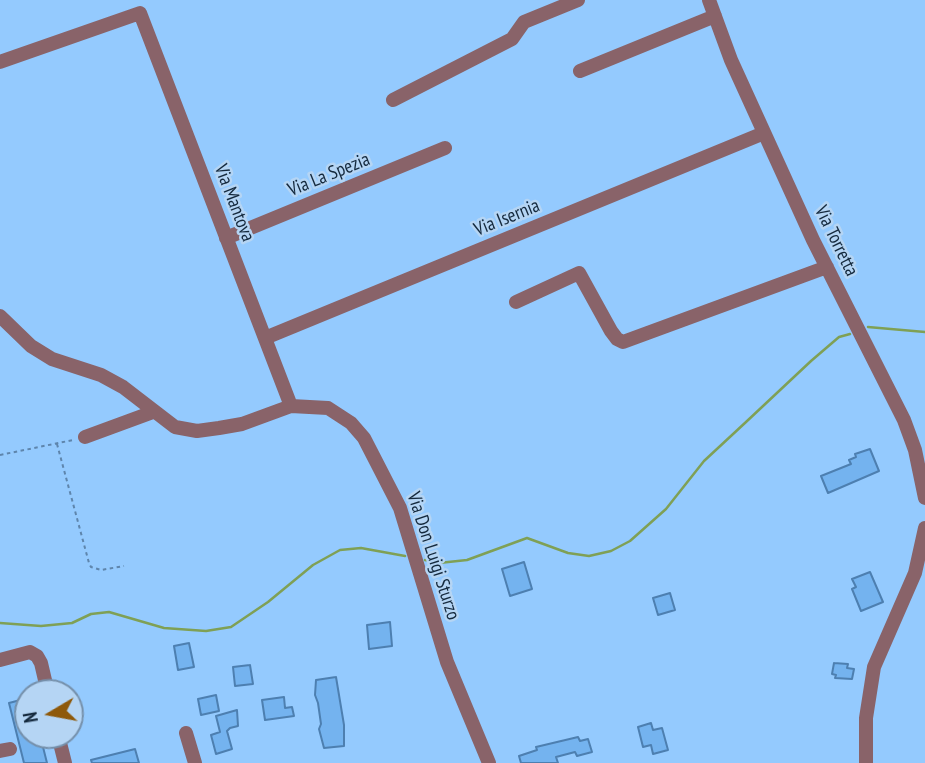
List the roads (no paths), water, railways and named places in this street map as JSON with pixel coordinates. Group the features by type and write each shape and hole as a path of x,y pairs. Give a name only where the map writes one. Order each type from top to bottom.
{"street":[{"path":"393,100 512,39 524,22 578,0"},
{"name":"Via Torretta","path":"709,0 731,60 764,133 904,421 922,466 925,494"},
{"name":"Via Mantova","path":"0,62 140,13 291,407"},
{"path":"580,71 715,16"},
{"name":"Via Isernia","path":"265,338 764,133"},
{"name":"Via La Spezia","path":"226,238 445,148"},
{"path":"516,302 579,273 611,331 623,342 827,267"},
{"name":"Via Don Luigi Sturzo","path":"0,316 31,346 52,359 101,375 123,387 174,427 197,431 242,424 291,407 328,408 343,416 364,438 400,508 447,662 489,763"},
{"path":"85,437 153,412"},
{"path":"866,763 866,718 874,667 915,573 925,528"},
{"path":"0,660 30,652 37,656 41,663 45,679"},
{"path":"186,733 195,763"}],"waterway":[{"path":"868,327 925,332"},
{"path":"425,560 439,563 467,560 527,538 568,553 589,556 611,551 630,541 666,509 704,461 811,361 839,337 850,334"},
{"path":"0,623 41,626 72,623 91,614 109,612 164,628 206,631 231,627 268,602 313,565 340,550 361,548 405,556"}]}
